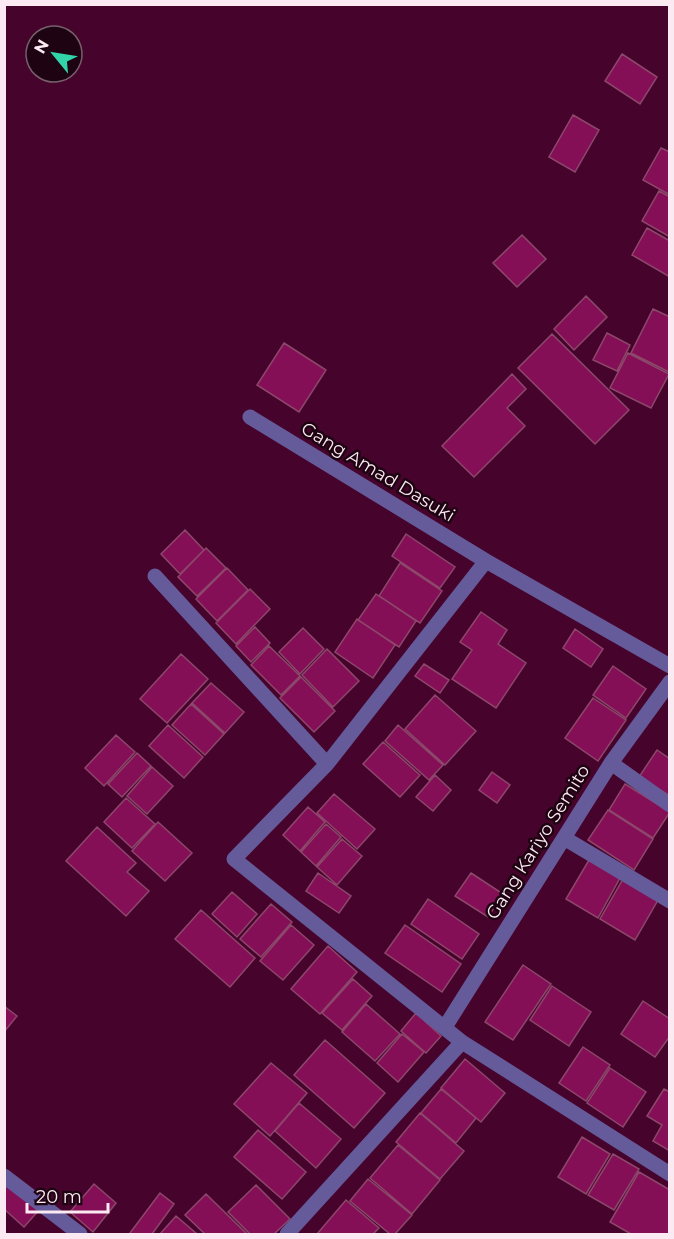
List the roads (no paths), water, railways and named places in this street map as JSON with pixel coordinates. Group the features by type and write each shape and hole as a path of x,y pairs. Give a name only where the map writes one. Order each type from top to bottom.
{"street":[{"name":"Gang Amad Dasuki","path":"250,417 486,561 669,666"},
{"path":"486,561 327,764 234,859 462,1042 669,1174"},
{"path":"155,576 327,764"},
{"name":"Gang Kariyo Semito","path":"445,1027 611,763 669,682"},
{"path":"611,763 669,805"},
{"path":"564,838 669,901"},
{"path":"287,1234 462,1042"},
{"path":"4,1176 80,1234"}]}
